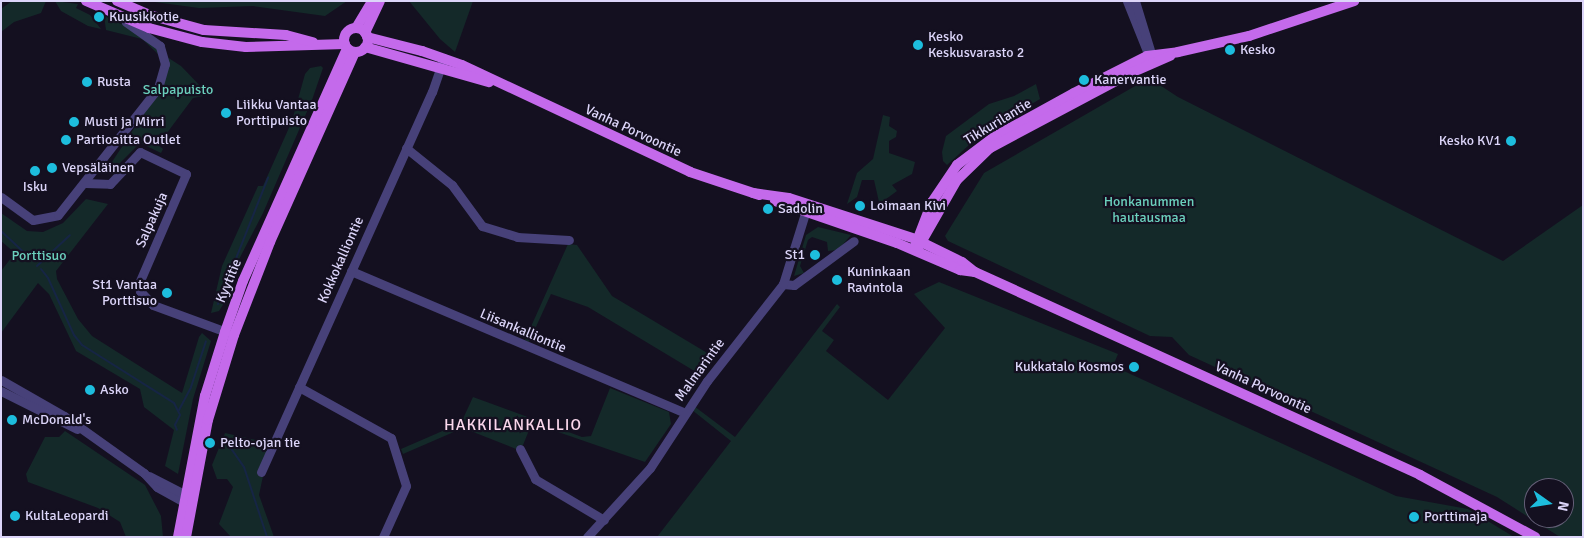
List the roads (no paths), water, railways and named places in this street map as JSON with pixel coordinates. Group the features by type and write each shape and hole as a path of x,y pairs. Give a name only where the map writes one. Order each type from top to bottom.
{"main road":[{"name":"Vanha Porvoontie","path":"86,1 114,14 178,37 216,44 278,47 356,41"},
{"name":"Vanha Porvoontie","path":"117,1 153,16 204,30 286,35 309,42 356,41 443,63 504,86 690,172 918,244 960,270 976,272 1420,476 1535,537"},
{"name":"Kyytitie","path":"178,537 243,281 356,41 372,1"},
{"name":"Kyytitie","path":"356,41 380,1"},
{"name":"Tikkurilantie","path":"918,244 948,192 964,171 983,154 1151,58 1249,36 1354,1"},
{"name":"Kyytitie","path":"186,537 188,499"}],"street":[{"path":"1127,1 1151,58"},
{"path":"1135,1 1151,58"},
{"path":"1,197 27,218 38,221 58,215 158,88 164,72 160,46 114,14"},
{"name":"Kokkokalliontie","path":"261,472 443,63"},
{"path":"406,148 452,185 482,226 517,237 569,240"},
{"name":"Salpakuja","path":"85,183 110,184 140,152 186,174 140,280 140,291 153,305 230,333"},
{"name":"Malmarintie","path":"587,537 650,468 685,414 783,284 806,208"},
{"path":"783,284 794,285 854,241"},
{"name":"Liisankalliontie","path":"352,271 685,414"},
{"path":"1,380 51,407 144,473 157,487 188,499"},
{"path":"299,387 391,438 406,486 383,537"},
{"path":"1,391 60,423 85,432"},
{"path":"520,449 535,479 604,520"}],"waterway":[{"path":"218,304 268,178"},
{"path":"1,231 29,257"},
{"path":"37,266 70,235"},
{"path":"41,269 48,278 74,335 82,345 174,403 180,415 175,425 177,430"},
{"path":"179,410 191,387 206,341"},
{"path":"223,437 244,467 267,537"}],"place":[{"name":"Kuusikkotie","path":"99,17"},
{"name":"Kesko Keskusvarasto 2","path":"918,45"},
{"name":"Kesko","path":"1230,50"},
{"name":"Kanervantie","path":"1084,80"},
{"name":"Rusta","path":"87,82"},
{"name":"Liikku Vantaa Porttipuisto","path":"226,113"},
{"name":"Musti ja Mirri","path":"74,122"},
{"name":"Partioaitta Outlet","path":"66,140"},
{"name":"Kesko KV1","path":"1511,141"},
{"name":"Vepsäläinen","path":"52,168"},
{"name":"Isku","path":"35,171"},
{"name":"Loimaan Kivi","path":"860,206"},
{"name":"Sadolin","path":"768,209"},
{"name":"St1","path":"815,255"},
{"name":"Kuninkaan Ravintola","path":"837,280"},
{"name":"St1 Vantaa Porttisuo","path":"167,293"},
{"name":"Kukkatalo Kosmos","path":"1134,367"},
{"name":"Asko","path":"90,390"},
{"name":"McDonald's","path":"12,420"},
{"name":"Pelto-ojan tie","path":"210,443"},
{"name":"KultaLeopardi","path":"15,516"},
{"name":"Porttimaja","path":"1414,517"}],"district":[{"name":"HAKKILANKALLIO","path":"513,425"}],"park label":[{"name":"Salpapuisto","path":"178,90"},
{"name":"Honkanummen hautausmaa","path":"1149,210"},
{"name":"Porttisuo","path":"39,256"}]}
